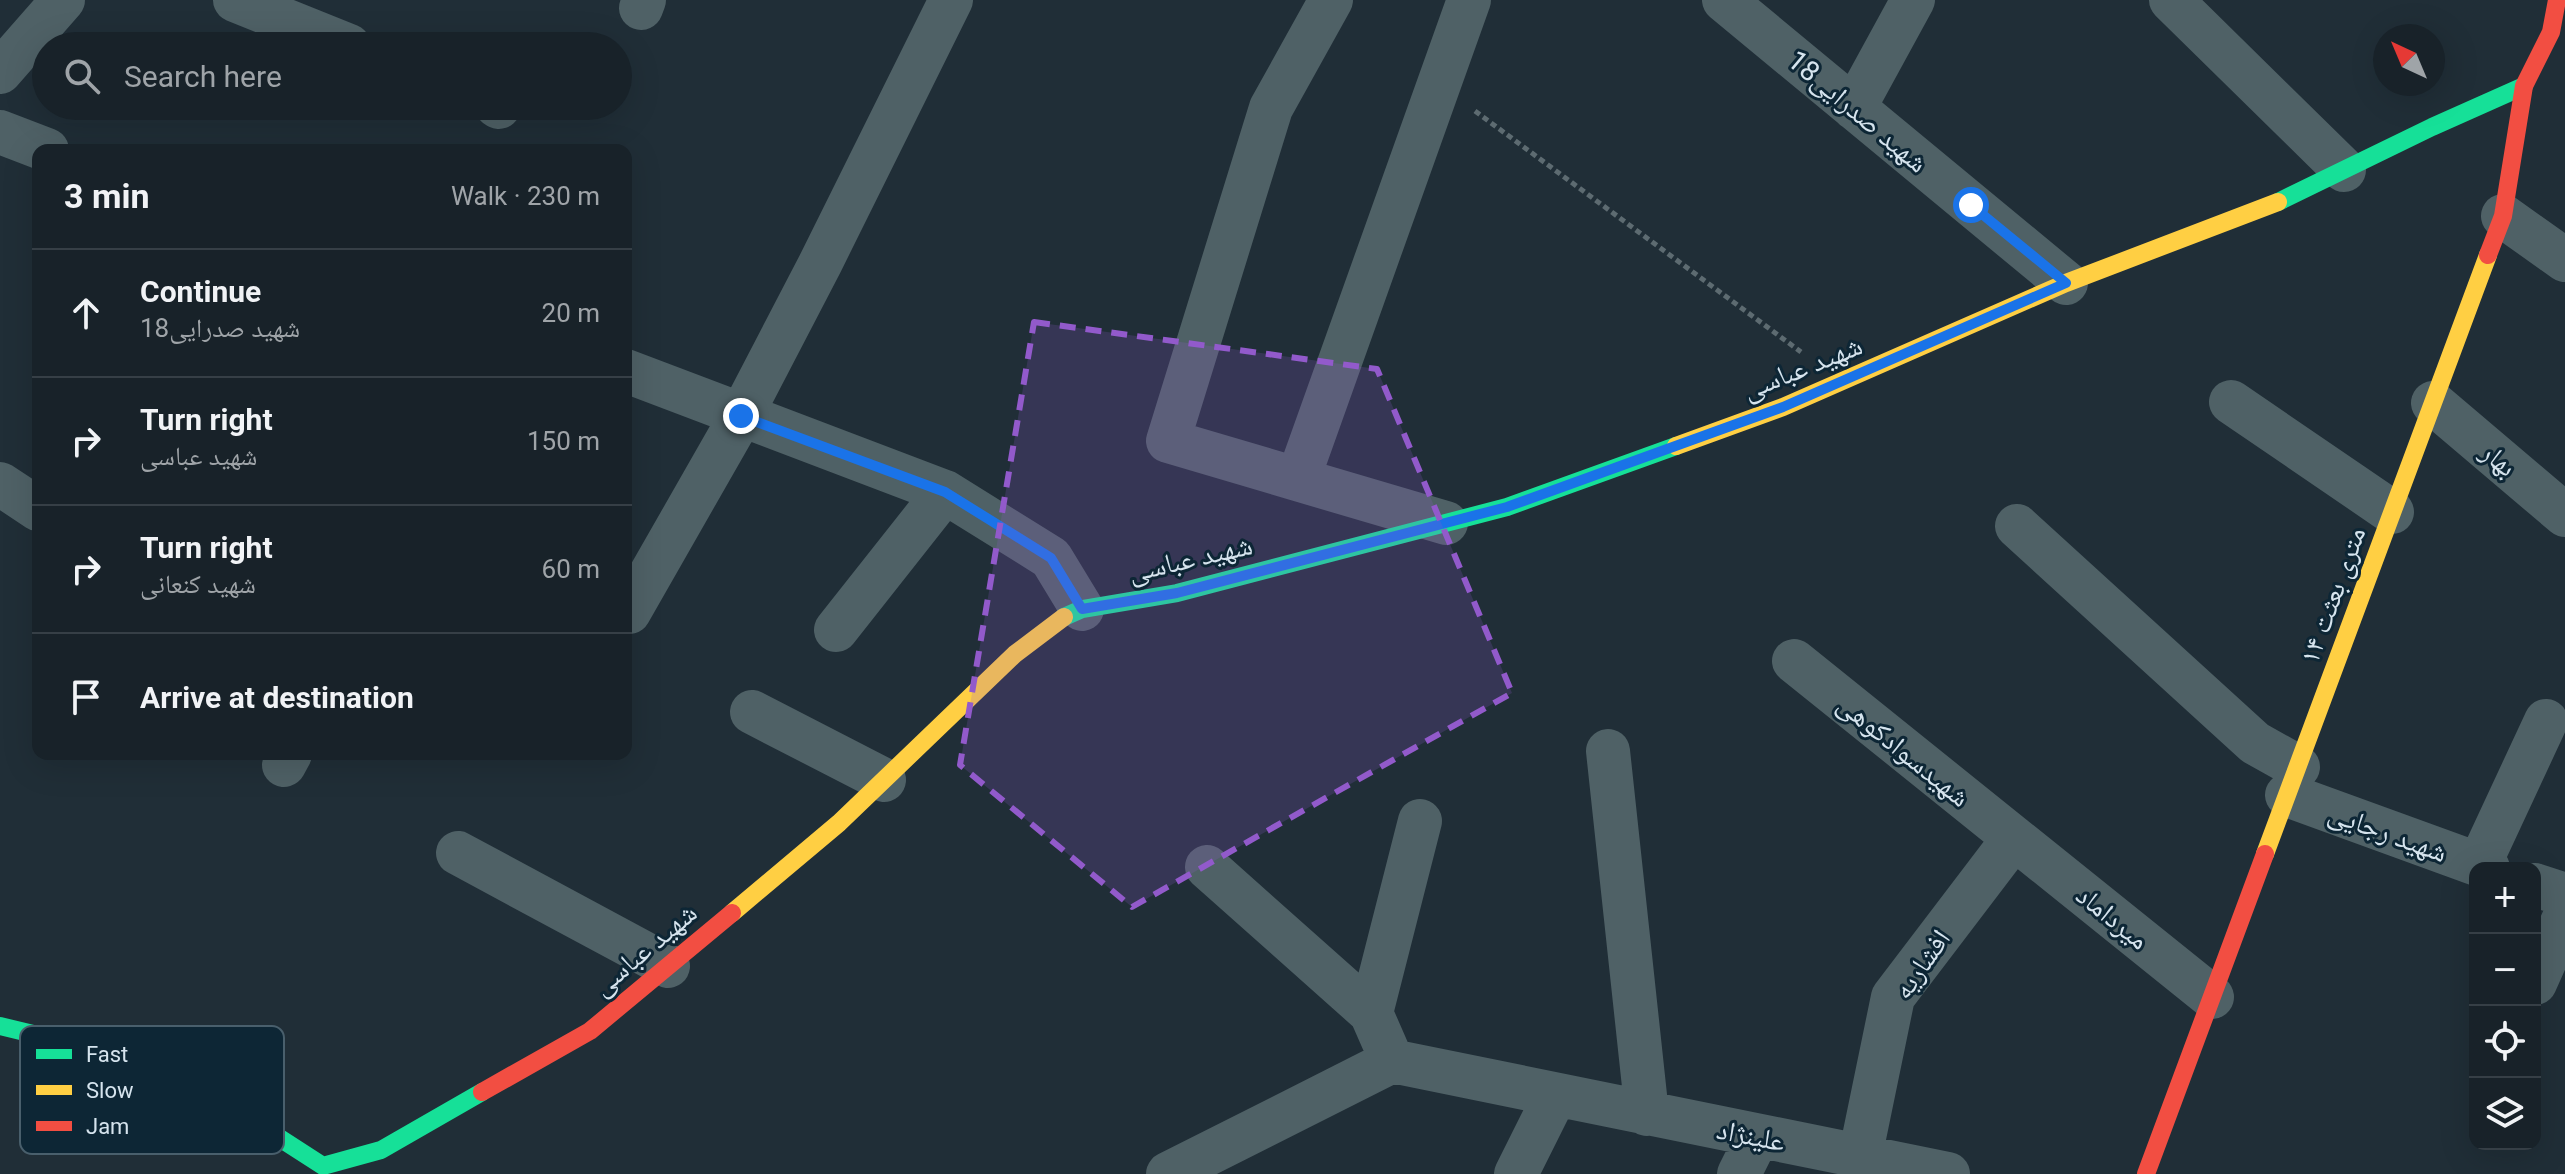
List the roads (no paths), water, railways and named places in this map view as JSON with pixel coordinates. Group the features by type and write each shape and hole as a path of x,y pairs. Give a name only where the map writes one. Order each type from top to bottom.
{"street":[{"path":"35,32 63,0"},
{"path":"235,0 314,32"},
{"path":"632,607 741,416 951,0"},
{"path":"1331,0 1271,108 1168,441 1446,523"},
{"path":"1298,479 1469,0"},
{"name":"شهید صدرایی18","path":"1724,0 2066,283"},
{"path":"1854,108 1913,0"},
{"path":"2171,0 2344,170"},
{"name":"۱۴ متری بعثت","path":"2146,1174 2503,216 2524,86 2558,23"},
{"path":"0,72 32,35"},
{"name":"شهید عباسی","path":"284,1141 323,1166 381,1150 590,1031 839,823 1015,654 1056,621 1082,609 1177,593 1522,502 1783,407 2066,283 2269,206 2524,86"},
{"path":"0,132 32,144"},
{"path":"2503,216 2565,260"},
{"path":"632,380 741,416 945,492 1051,558 1082,609"},
{"path":"2231,402 2392,512"},
{"name":"بهار","path":"2433,403 2565,515"},
{"path":"0,484 32,505"},
{"path":"836,630 945,492"},
{"name":"شهید رجایی","path":"2017,526 2255,743 2292,781 2475,862"},
{"name":"شهیدسوادکوهی","path":"1794,661 2014,838"},
{"path":"752,712 884,780"},
{"path":"2486,862 2546,721"},
{"path":"1608,751 1647,1114"},
{"path":"1371,1013 1420,821"},
{"name":"میرداماد","path":"2014,838 2212,997"},
{"name":"افشاریه","path":"1860,1157 1893,997 2014,838"},
{"path":"458,853 668,966"},
{"path":"1168,1174 1392,1061 1371,1013 1207,867"},
{"path":"2541,887 2565,895"},
{"path":"2541,970 2565,916"},
{"name":"شهید عباسی","path":"0,1026 20,1031"},
{"name":"علینژاد","path":"1392,1061 1647,1114 1749,1155 1860,1157 1948,1174"},
{"path":"1516,1174 1555,1096"}]}
